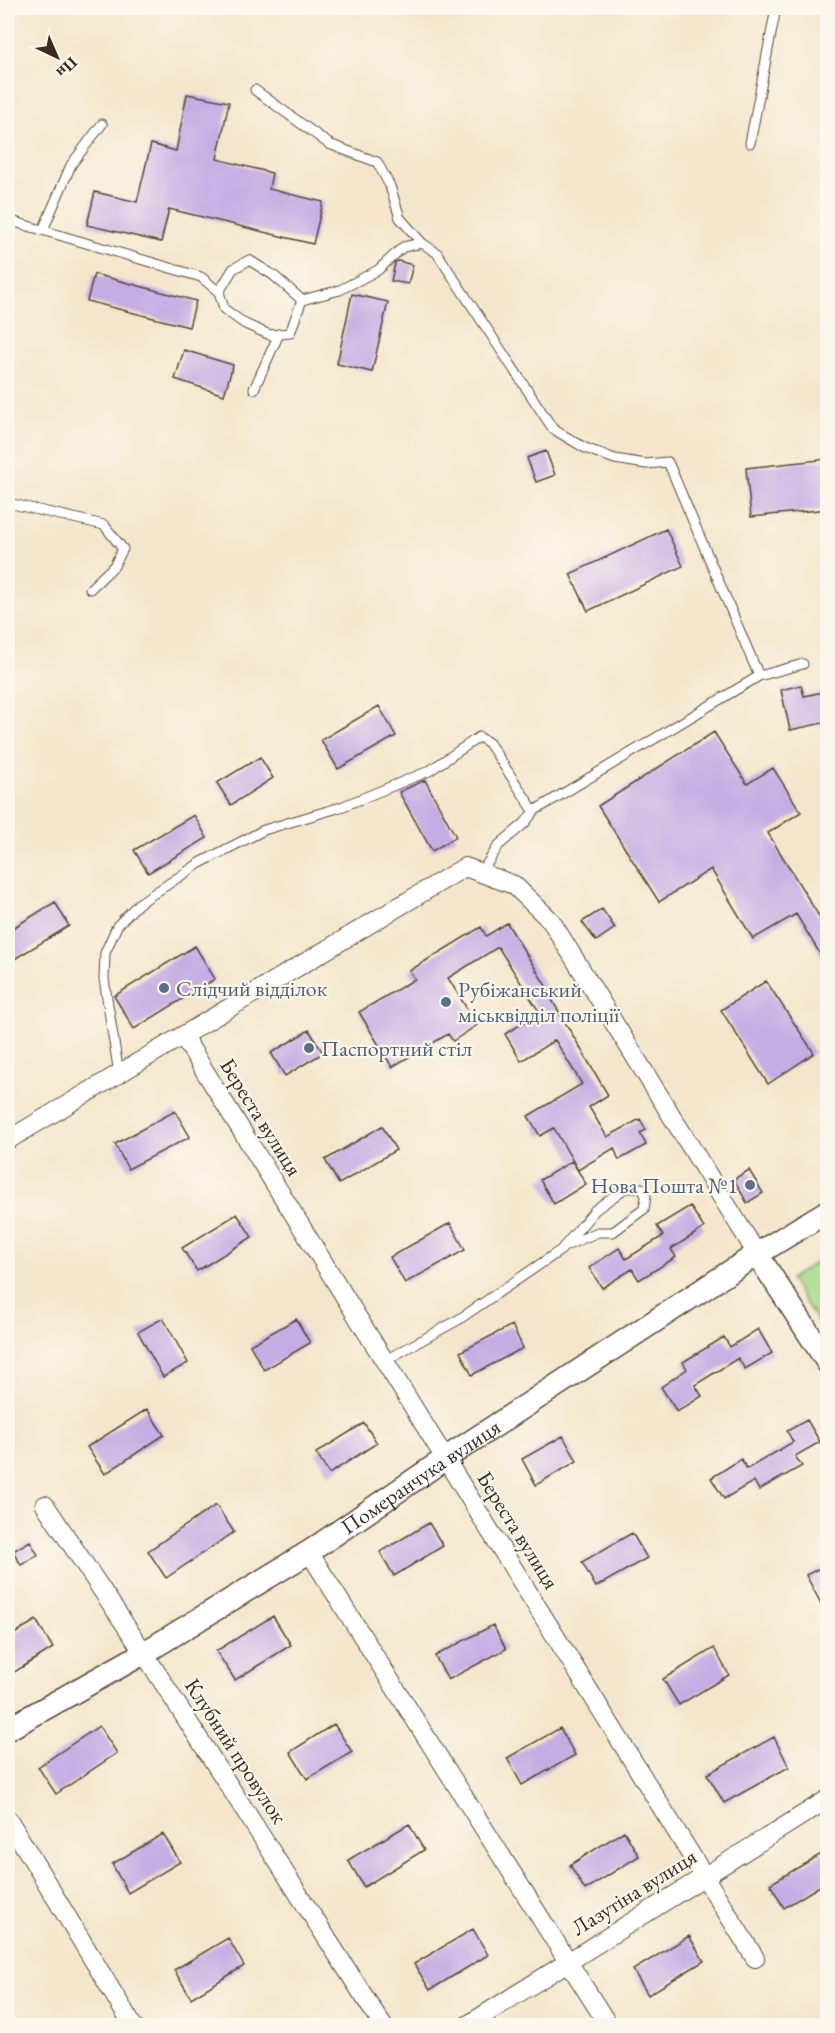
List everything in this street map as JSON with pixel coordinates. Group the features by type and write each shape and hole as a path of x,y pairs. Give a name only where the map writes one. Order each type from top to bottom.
{"street":[{"path":"8,1140 465,867 514,885 551,921 757,1254 828,1363"},
{"name":"Береста вулиця","path":"183,1036 755,1958"},
{"name":"Померанчука вулиця","path":"8,1729 144,1653 309,1552 446,1458 757,1254 828,1211"},
{"name":"Клубний провулок","path":"45,1505 144,1653 383,2025"},
{"path":"309,1552 605,2020"},
{"name":"Лазутіна вулиця","path":"466,2025 828,1799"},
{"path":"8,1819 133,2025"}],"lane":[{"path":"750,143 776,8"},
{"path":"255,90 329,144 377,162 390,186 400,218 422,243 437,253 553,429 585,448 615,459 646,464 668,462 759,676"},
{"path":"43,230 71,165 102,124"},
{"path":"8,220 201,278 219,292 224,309 244,324 270,335 290,333 302,300"},
{"path":"302,300 340,290 378,270 403,247 422,243"},
{"path":"219,292 233,268 249,260 273,275 302,300"},
{"path":"254,389 279,334"},
{"path":"8,504 104,525 123,549 114,566 90,589"},
{"path":"481,873 499,845 525,823 534,811 759,676 803,664"},
{"path":"119,1074 104,979 105,953 117,926 138,904 200,863 264,830 341,807 429,771 479,737 489,743 534,811"},
{"path":"384,1361 458,1320 563,1247 598,1232 614,1232 644,1209 646,1196 642,1188 625,1188 595,1209 563,1247"}],"green space":[{"path":"827,1255 827,1337 790,1279"}],"building":[{"path":"187,94 229,102 217,159 272,173 269,189 323,202 313,244 169,209 161,242 87,225 95,192 137,202 151,144 176,151"},
{"path":"398,261 413,265 408,284 391,281 395,263"},
{"path":"94,274 196,301 189,327 87,301"},
{"path":"352,294 388,302 372,372 337,364"},
{"path":"184,350 233,365 224,395 175,379"},
{"path":"546,451 555,475 536,482 527,458"},
{"path":"828,459 828,509 751,517 746,468"},
{"path":"666,529 683,566 588,611 570,574"},
{"path":"801,685 804,696 828,691 828,722 790,730 781,690"},
{"path":"379,706 396,736 338,769 321,740"},
{"path":"714,732 747,784 773,768 801,812 768,833 820,918 828,913 828,967 796,914 753,939 711,869 659,902 598,806"},
{"path":"260,757 273,778 231,805 217,783"},
{"path":"425,780 456,837 432,851 399,792"},
{"path":"194,815 207,838 148,873 134,850"},
{"path":"55,902 69,926 13,960 8,951 8,931"},
{"path":"602,909 615,928 596,941 582,922"},
{"path":"507,923 551,994 549,995 608,1095 589,1107 607,1137 640,1119 646,1130 640,1133 646,1145 619,1160 614,1148 578,1170 554,1128 540,1136 528,1116 582,1084 555,1040 521,1061 505,1034 540,1013 498,947 448,978 477,1025 453,1041 448,1034 392,1067 359,1012 415,979 409,971 481,927 486,936"},
{"name":"Слідчий відділок","path":"195,946 215,979 134,1029 114,996"},
{"path":"766,981 814,1053 768,1084 721,1010"},
{"path":"309,1030 323,1053 285,1076 271,1053"},
{"path":"175,1111 190,1137 128,1169 115,1144"},
{"path":"382,1126 396,1150 339,1184 325,1160"},
{"path":"572,1161 586,1184 554,1204 540,1180"},
{"path":"749,1170 763,1193 747,1203 734,1179"},
{"path":"690,1206 704,1228 671,1249 676,1257 639,1280 632,1269 602,1288 589,1268 619,1248 626,1259 663,1236 657,1226"},
{"path":"237,1214 252,1237 197,1271 182,1248"},
{"path":"450,1223 465,1250 405,1283 390,1257"},
{"path":"163,1318 188,1363 163,1377 138,1332"},
{"path":"296,1319 310,1343 264,1370 250,1345"},
{"path":"512,1325 523,1348 472,1375 460,1352"},
{"path":"758,1329 772,1353 745,1369 738,1358 695,1385 702,1396 677,1412 661,1387 687,1369 683,1362 724,1337 730,1347"},
{"path":"147,1409 164,1435 105,1474 87,1447"},
{"path":"807,1420 820,1442 795,1456 802,1466 759,1490 754,1481 724,1499 711,1478 741,1459 747,1469 793,1442 787,1431"},
{"path":"364,1423 377,1443 329,1474 316,1453"},
{"path":"563,1436 577,1461 536,1485 522,1459"},
{"path":"216,1505 234,1532 166,1578 148,1551"},
{"path":"429,1523 443,1546 394,1576 380,1552"},
{"path":"632,1533 647,1558 596,1587 582,1562"},
{"path":"30,1541 38,1555 21,1565 13,1551"},
{"path":"828,1564 828,1617 806,1575"},
{"path":"273,1616 291,1645 235,1680 216,1651"},
{"path":"36,1620 53,1648 8,1676 8,1638"},
{"path":"493,1625 506,1649 448,1680 435,1656"},
{"path":"714,1648 729,1675 679,1705 663,1679"},
{"path":"334,1724 352,1752 307,1779 290,1752"},
{"path":"99,1726 117,1753 56,1794 38,1767"},
{"path":"560,1728 575,1755 522,1785 507,1758"},
{"path":"774,1737 789,1767 724,1803 707,1774"},
{"path":"409,1824 424,1850 364,1887 348,1860"},
{"path":"624,1831 639,1856 585,1890 570,1865"},
{"path":"163,1834 180,1862 128,1893 112,1864"},
{"path":"828,1850 828,1881 784,1908 770,1884"},
{"path":"473,1929 488,1955 430,1990 414,1964"},
{"path":"689,1936 704,1961 648,1995 633,1970"},
{"path":"228,1938 244,1966 191,1998 174,1970"}],"place":[{"name":"Слідчий відділок","path":"164,988"},
{"name":"Рубіжанський міськвідділ поліції","path":"446,1002"},
{"name":"Паспортний стіл","path":"309,1048"},
{"name":"Нова Пошта №1","path":"750,1185"}]}
